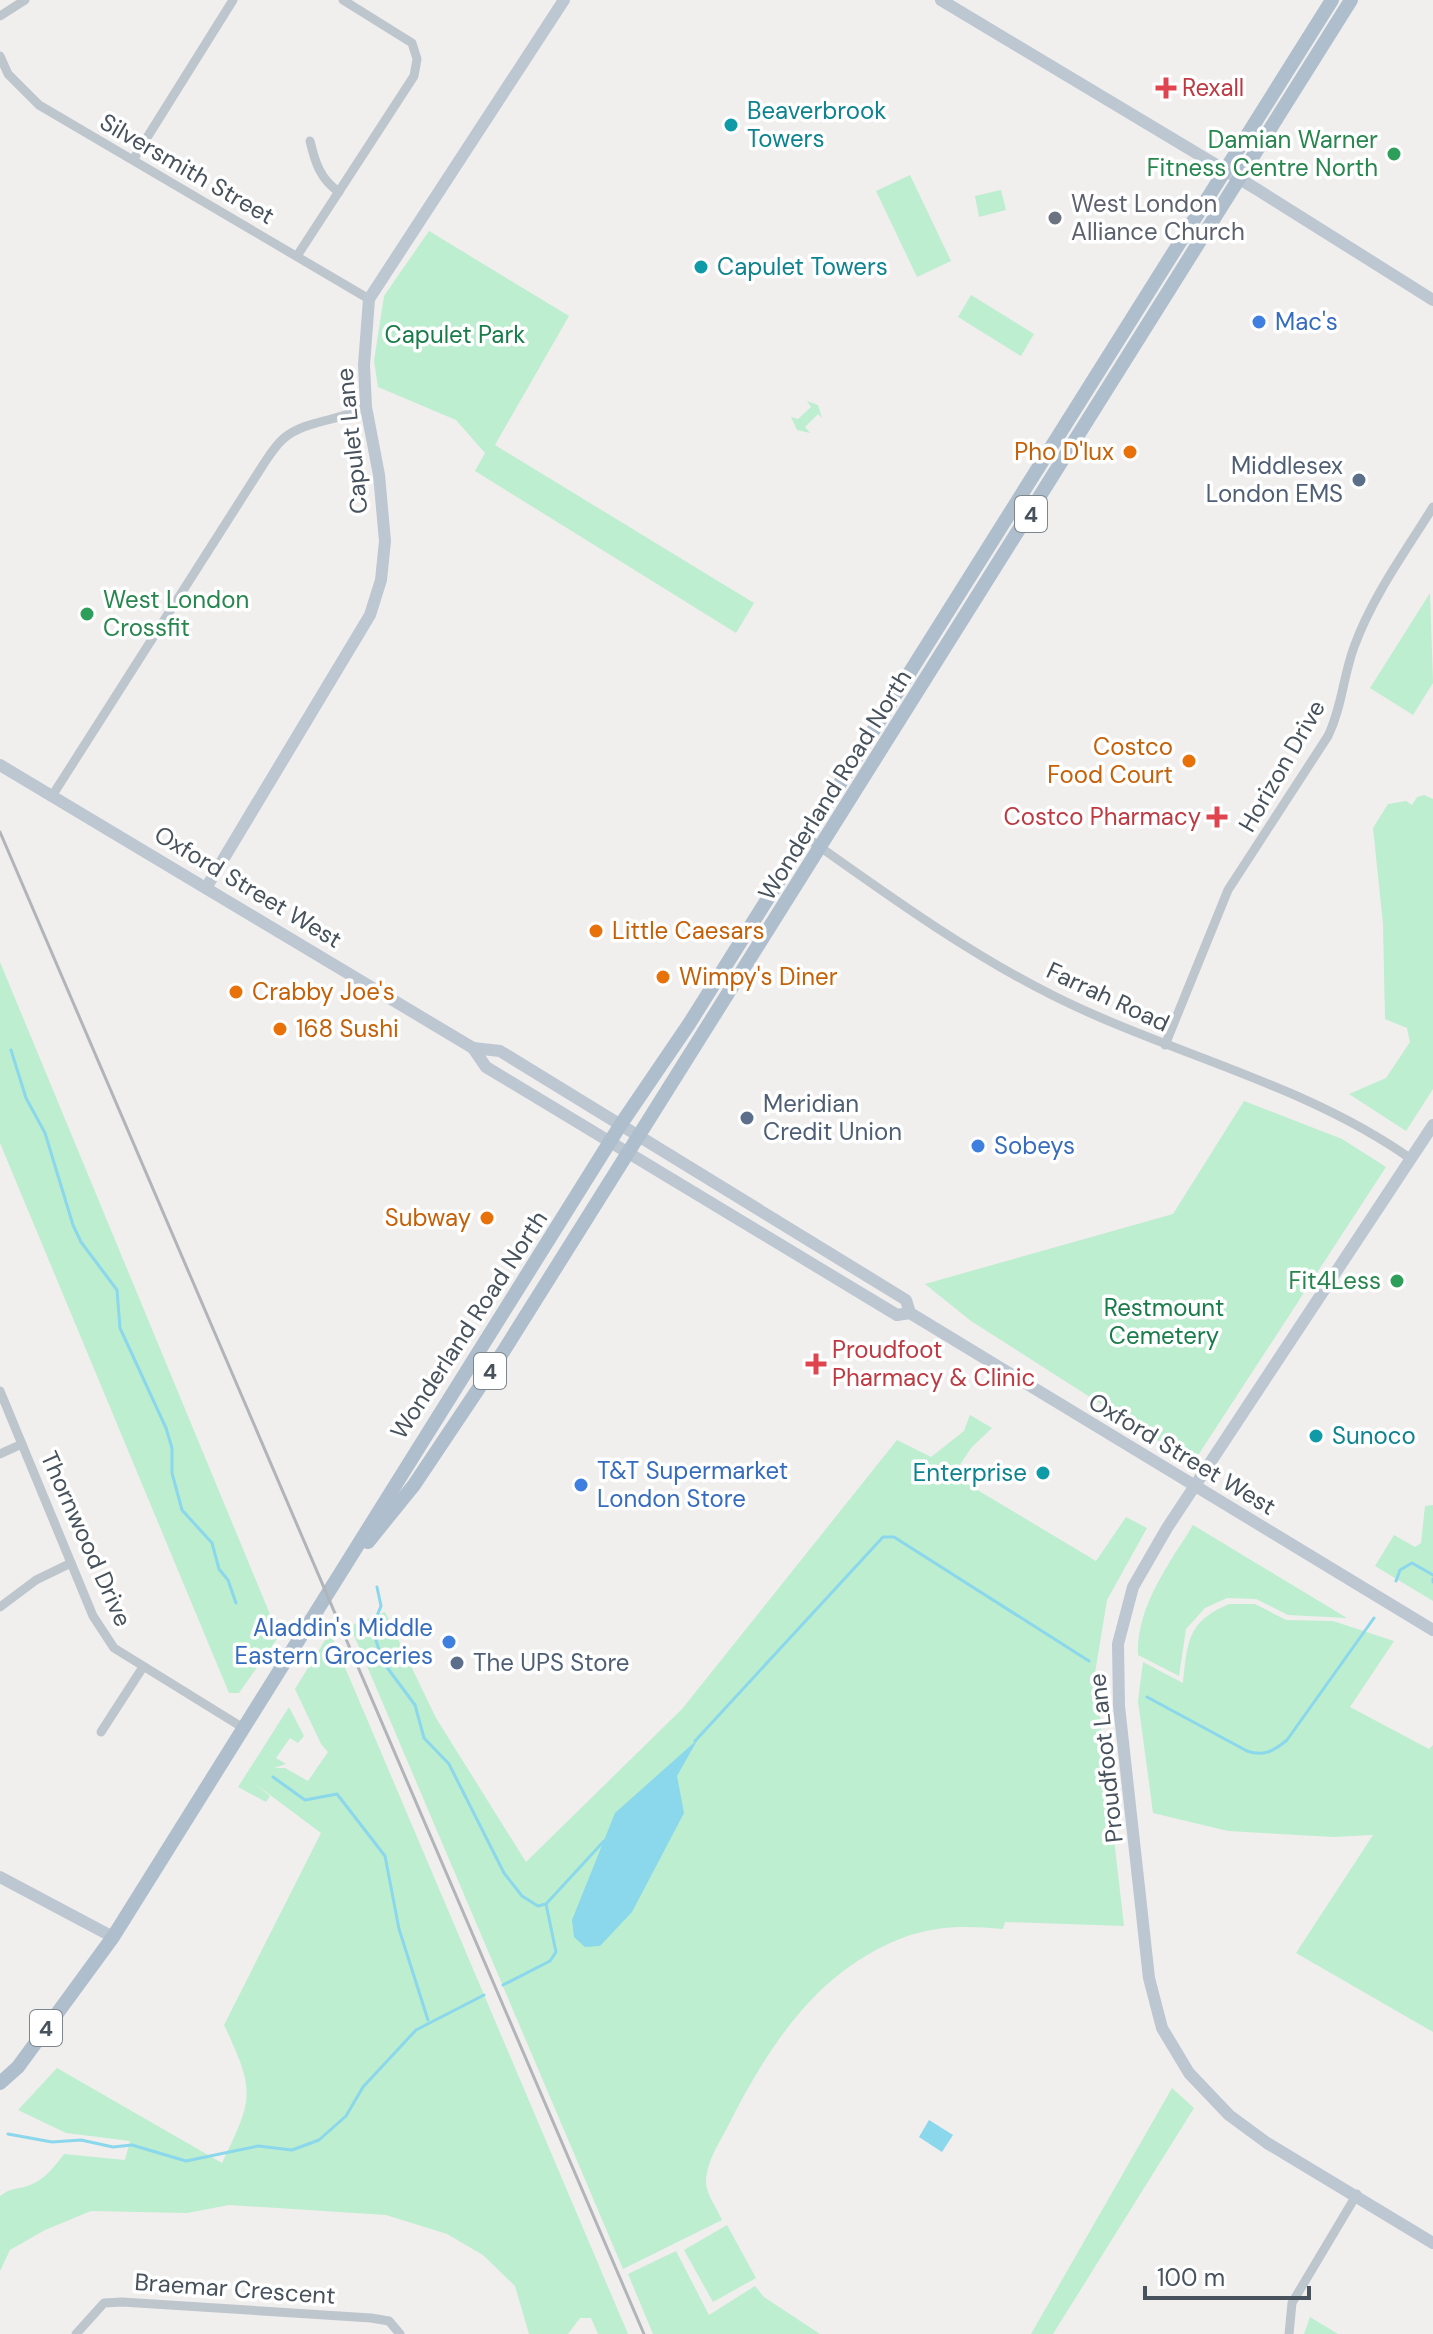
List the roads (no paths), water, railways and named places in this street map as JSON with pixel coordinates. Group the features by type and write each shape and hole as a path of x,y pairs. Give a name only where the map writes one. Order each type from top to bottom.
{"main road":[{"name":"Wonderland Road North","path":"0,2083 18,2067 113,1937 338,1580 399,1476 806,837 1332,0"},
{"name":"Wonderland Road North","path":"338,1580 421,1475 629,1152 822,849 1351,0"}],"street":[{"path":"0,16 25,0"},
{"path":"133,160 233,0"},
{"path":"297,256 414,76 417,59 412,43 343,0"},
{"name":"Capulet Lane","path":"206,888 370,615 381,580 385,541 379,475 366,407 364,365 369,299 564,0"},
{"path":"941,0 1225,170 1433,300"},
{"name":"Silversmith Street","path":"0,56 8,74 39,105 369,299"},
{"path":"310,141 315,162 327,184 339,192"},
{"path":"52,796 263,465 284,437 314,424 349,417 366,407"},
{"name":"Horizon Drive","path":"1165,1045 1228,890 1328,736 1340,711 1353,650 1369,612 1433,507"},
{"name":"Oxford Street West","path":"0,765 473,1048 500,1051 906,1300 910,1313"},
{"name":"Farrah Road","path":"806,837 922,918 1051,995 1357,1123 1411,1159"},
{"name":"Oxford Street West","path":"473,1048 486,1067 897,1315 910,1313 1433,1630"},
{"name":"Proudfoot Lane","path":"1433,1125 1133,1587 1118,1644 1119,1706 1149,1978 1162,2028 1199,2086 1229,2115 1267,2143 1357,2194 1433,2243"},
{"name":"Thornwood Drive","path":"0,1391 93,1616 114,1648 245,1729"},
{"path":"0,1454 22,1444"},
{"path":"0,1607 36,1580 71,1563"},
{"path":"101,1732 143,1667"},
{"path":"0,1877 113,1937"},
{"path":"1289,2334 1292,2303 1357,2194"},
{"name":"Braemar Crescent","path":"76,2334 104,2303 122,2302 371,2318 389,2321 400,2334"}],"water":[{"path":"698,1739 677,1776 684,1813 632,1912 600,1946 585,1947 574,1937 572,1920 615,1813"},
{"path":"929,2120 953,2135 942,2152 919,2137"}],"waterway":[{"path":"11,1050 26,1098 45,1133 73,1225 81,1242 117,1290 120,1328 166,1428 172,1448 172,1473 182,1510 212,1543 219,1569 228,1580 236,1603"},
{"path":"695,1741 883,1537 894,1537 1089,1661"},
{"path":"1396,1581 1400,1570 1412,1563 1433,1575"},
{"path":"377,1587 381,1606 372,1628 383,1662 415,1705 424,1738 449,1764 504,1873 522,1896 538,1906 546,1904 604,1841"},
{"path":"1147,1697 1247,1751 1268,1752 1287,1740 1374,1618"},
{"path":"273,1777 305,1800 337,1794 385,1856 399,1929 428,2020"},
{"path":"503,1985 550,1961 556,1952 546,1904"},
{"path":"8,2134 52,2142 81,2140 113,2147 132,2145 186,2161 258,2146 292,2150 319,2140 346,2116 363,2087 416,2030 484,1995"}],"railway":[{"path":"0,832 644,2334"}],"place":[{"name":"Rexall","path":"1166,88"},
{"name":"Beaverbrook Towers","path":"731,125"},
{"name":"Damian Warner Fitness Centre North","path":"1394,154"},
{"name":"West London Alliance Church","path":"1055,218"},
{"name":"Capulet Towers","path":"701,267"},
{"name":"Mac's","path":"1259,322"},
{"name":"Pho D'lux","path":"1130,452"},
{"name":"Middlesex London EMS","path":"1359,480"},
{"name":"West London Crossfit","path":"87,614"},
{"name":"Costco Food Court","path":"1189,761"},
{"name":"Costco Pharmacy","path":"1217,817"},
{"name":"Little Caesars","path":"596,931"},
{"name":"Wimpy's Diner","path":"663,977"},
{"name":"Crabby Joe's","path":"236,992"},
{"name":"168 Sushi","path":"280,1029"},
{"name":"Meridian Credit Union","path":"747,1118"},
{"name":"Sobeys","path":"978,1146"},
{"name":"Subway","path":"487,1218"},
{"name":"Fit4Less","path":"1397,1281"},
{"name":"Proudfoot Pharmacy & Clinic","path":"816,1364"},
{"name":"Sunoco","path":"1316,1436"},
{"name":"Enterprise","path":"1043,1473"},
{"name":"T&T Supermarket London Store","path":"581,1485"},
{"name":"Aladdin's Middle Eastern Groceries","path":"449,1642"},
{"name":"The UPS Store","path":"457,1663"}],"park label":[{"name":"Capulet Park","path":"455,335"},
{"name":"Restmount Cemetery","path":"1164,1322"}]}
